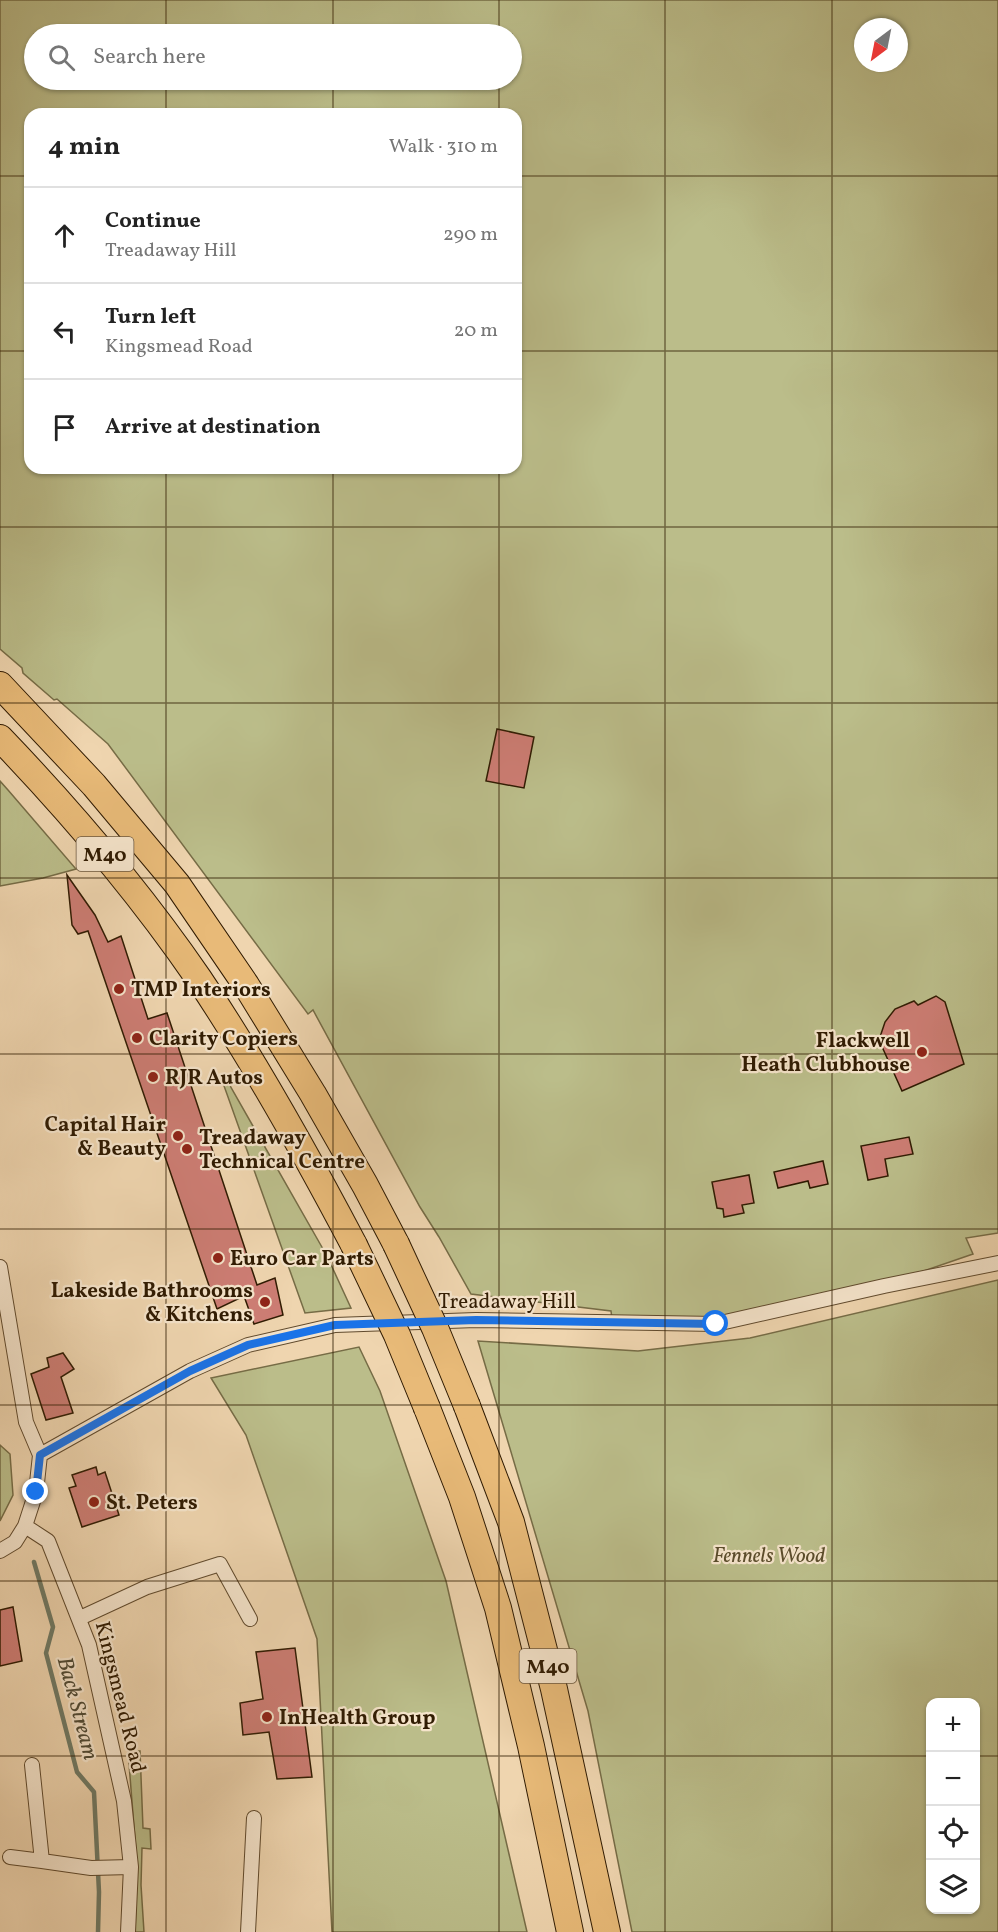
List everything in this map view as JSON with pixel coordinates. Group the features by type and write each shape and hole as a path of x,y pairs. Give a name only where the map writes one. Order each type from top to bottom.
{"highway":[{"name":"M40","path":"0,685 94,784 177,884 246,985 365,1185 396,1244 435,1328 511,1522 554,1689 607,1932"},
{"name":"M40","path":"0,738 100,848 198,979 245,1052 320,1180 397,1335 462,1497 498,1608 531,1746 570,1932"}],"street":[{"name":"Treadaway Hill","path":"40,1455 190,1371 248,1345 335,1325 476,1320 716,1324 873,1288 998,1263"},
{"path":"0,1267 26,1422 40,1455 36,1492 25,1526 15,1542 0,1551"},
{"name":"Kingsmead Road","path":"25,1526 48,1541 89,1645 124,1801 131,1867 128,1932"},
{"path":"80,1618 147,1587 220,1564 250,1619"},
{"path":"32,1765 42,1861"},
{"path":"248,1932 254,1818"},
{"path":"10,1857 92,1868 131,1867"}],"green space":[{"path":"0,0 998,0 998,1233 966,1238 973,1254 912,1275 731,1319 612,1319 611,1311 471,1294 420,1207 313,1010 308,1014 108,744 57,699 54,700 23,673 22,668 0,649"},
{"path":"0,781 76,869 0,886"},
{"path":"223,1083 229,1084 327,1256 351,1308 305,1313"},
{"name":"Fennels Wood","path":"998,1280 998,1932 632,1932 588,1711 478,1341 638,1351 750,1338"},
{"path":"359,1347 380,1391 446,1581 527,1932 332,1932 317,1639 246,1435 211,1378"},
{"path":"0,1445 10,1454 13,1495 0,1521"},
{"path":"128,1751 140,1751 143,1828 150,1829 151,1849 142,1848 141,1885 144,1932 135,1932 137,1865"}],"building":[{"path":"497,729 534,737 524,788 486,781"},
{"name":"Treadaway Technical Centre","path":"67,875 95,915 108,942 121,936 148,1019 167,1013 257,1285 275,1278 283,1315 254,1324 244,1296 217,1309 88,931 78,934 72,925"},
{"name":"Flackwell Heath Clubhouse","path":"936,996 945,1002 964,1064 902,1091 879,1040 885,1022 895,1009 914,1001 918,1005"},
{"path":"909,1137 913,1154 885,1159 888,1176 868,1180 861,1146"},
{"path":"823,1161 828,1184 810,1188 808,1181 778,1188 774,1172"},
{"path":"749,1175 754,1203 742,1205 744,1213 724,1217 723,1209 717,1208 712,1182"},
{"path":"63,1353 74,1369 61,1377 73,1413 46,1420 31,1374 49,1367 47,1358"},
{"name":"St. Peters","path":"96,1467 98,1475 105,1472 119,1515 82,1527 69,1488 76,1486 72,1475"},
{"path":"13,1607 22,1661 0,1666 0,1610"},
{"path":"295,1648 312,1777 277,1779 269,1732 243,1735 240,1703 263,1699 256,1652"}],"waterway":[{"name":"Back Stream","path":"34,1562 53,1627 46,1653 77,1772 94,1792 99,1892 98,1932"}],"place":[{"name":"TMP Interiors","path":"119,989"},
{"name":"Clarity Copiers","path":"137,1038"},
{"name":"Flackwell Heath Clubhouse","path":"922,1052"},
{"name":"RJR Autos","path":"153,1077"},
{"name":"Capital Hair & Beauty","path":"178,1136"},
{"name":"Treadaway Technical Centre","path":"187,1149"},
{"name":"Euro Car Parts","path":"218,1258"},
{"name":"Lakeside Bathrooms & Kitchens","path":"265,1302"},
{"name":"St. Peters","path":"94,1502"},
{"name":"InHealth Group","path":"267,1717"}],"route":[{"path":"36,1492 40,1455 190,1371 255,1342 335,1325 476,1320 716,1324"}]}
